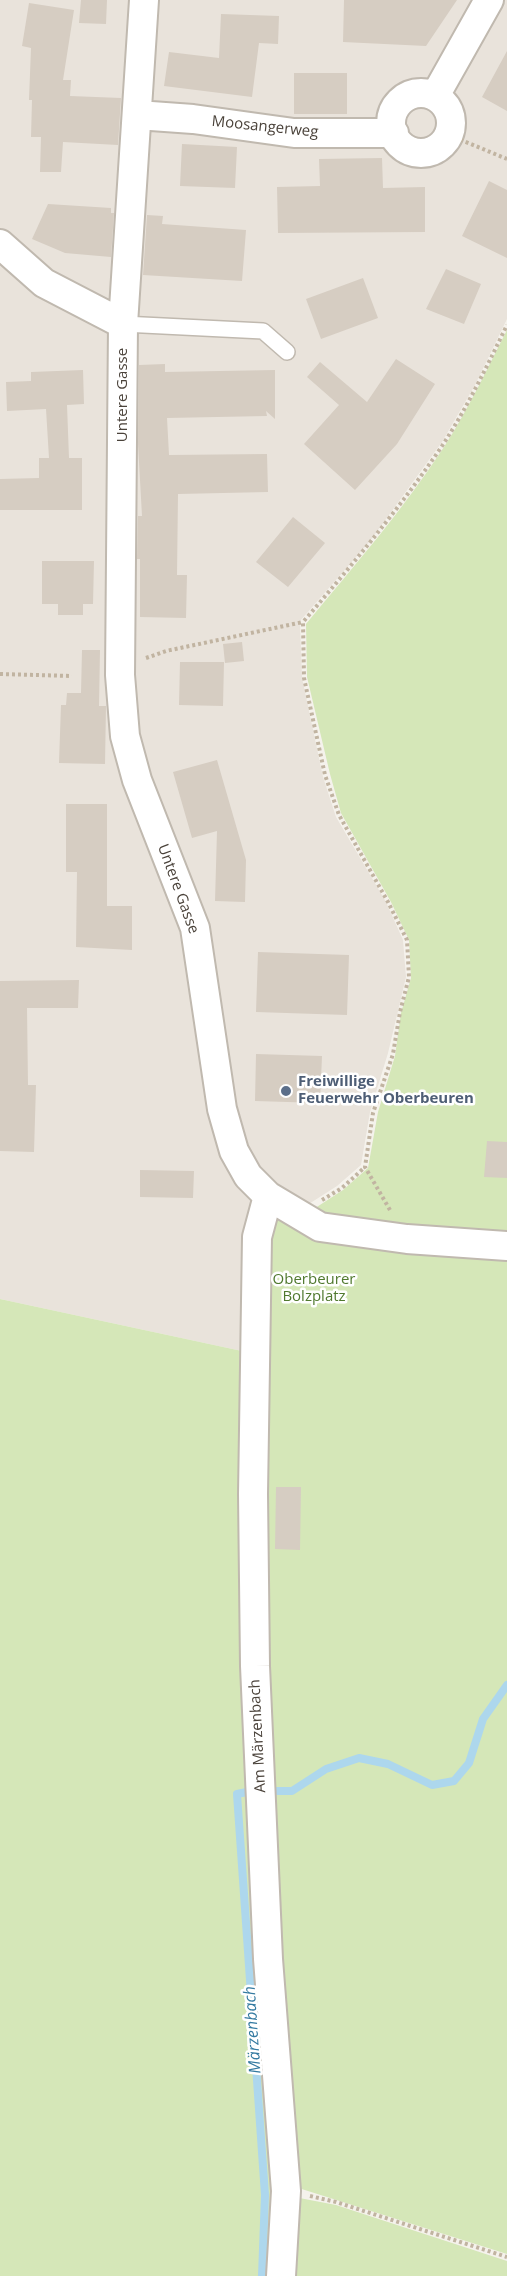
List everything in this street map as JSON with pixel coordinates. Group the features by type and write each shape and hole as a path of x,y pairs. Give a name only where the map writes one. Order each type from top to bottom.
{"street":[{"name":"Untere Gasse","path":"144,0 123,324 120,675 125,736 137,780 195,928 222,1109 234,1151 248,1176 268,1196 320,1227 406,1239 507,1245"},
{"path":"435,96 489,0"},
{"path":"415,93 435,96 448,109 451,126 449,135 435,149 416,152 406,148 394,134 393,113 405,97 415,93"},
{"name":"Moosangerweg","path":"137,115 193,119 294,133 394,134"},
{"path":"0,244 44,283 123,324"},
{"name":"Am Märzenbach","path":"268,1196 257,1237 253,1494 255,1666 268,1959 286,2191 281,2276"}],"lane":[{"path":"123,324 263,331 287,352"}],"path":[{"path":"449,135 507,159"},
{"path":"120,675 142,659 166,651 303,622 371,543 443,444 477,385 507,325"},
{"path":"303,622 304,678 325,775 339,815 388,902 406,940 409,977 393,1054 373,1113 365,1167 406,1239"},
{"path":"0,674 72,676"},
{"path":"298,1214 342,1188 365,1167"},
{"path":"286,2191 336,2202 507,2257"}],"shaded area":[{"path":"0,0 507,0 507,319 475,385 442,442 370,541 300,621 302,678 323,777 336,817 386,902 403,940 406,977 388,1053 370,1112 361,1165 337,1186 290,1216 251,1353 0,1299"}],"green space":[{"path":"507,330 507,1239 306,1214 343,1190 368,1168 378,1112 395,1056 401,1013 411,978 409,940 391,902 341,813 307,677 306,624 378,537 444,447"},
{"name":"Oberbeurer Bolzplatz","path":"271,1205 507,1250 507,2254 289,2185 259,1610"},
{"path":"0,1299 251,1353 276,2276 0,2276"},
{"path":"289,2196 336,2205 507,2261 507,2276 284,2276"}],"building":[{"path":"81,0 107,0 106,24 79,23"},
{"path":"344,0 457,0 426,46 343,42"},
{"path":"29,3 74,10 63,80 71,80 70,96 121,98 118,145 63,142 61,172 40,172 41,137 31,137 32,100 29,100 31,48 22,46"},
{"path":"221,14 279,16 278,44 259,43 252,97 164,86 169,52 219,58"},
{"path":"507,51 507,111 482,97"},
{"path":"294,73 347,73 347,114 294,114"},
{"path":"182,144 237,147 235,188 180,186"},
{"path":"382,158 383,188 425,187 425,232 278,233 277,187 320,186 319,159"},
{"path":"489,181 507,190 507,258 462,236"},
{"path":"48,204 111,208 111,213 114,213 111,257 65,253 32,239"},
{"path":"147,215 163,216 162,224 246,230 242,281 143,275"},
{"path":"446,269 481,284 464,324 426,309"},
{"path":"363,278 378,318 321,339 306,299"},
{"path":"396,359 435,384 397,444 355,490 304,444 339,405 307,377 320,362 367,402"},
{"path":"165,364 165,372 275,370 275,419 266,411 267,416 167,418 169,455 267,454 268,492 178,494 177,575 187,575 186,618 140,617 140,559 137,559 138,516 142,516 138,444 139,365"},
{"path":"83,370 84,404 67,405 69,458 82,458 82,510 0,510 0,479 39,478 39,458 49,458 46,409 7,411 6,382 31,381 31,372"},
{"path":"293,517 325,543 288,587 256,562"},
{"path":"42,561 94,561 93,604 83,604 83,615 58,615 58,604 42,604"},
{"path":"242,642 244,661 225,663 223,644"},
{"path":"82,650 100,650 99,706 106,706 105,764 59,763 61,705 66,705 67,693 81,693"},
{"path":"180,662 224,662 223,706 179,705"},
{"path":"217,760 246,860 245,902 215,901 217,831 192,838 173,772"},
{"path":"66,804 107,804 107,906 132,906 132,950 76,947 77,872 66,872"},
{"path":"258,952 349,955 347,1015 256,1012"},
{"path":"79,980 78,1008 27,1008 28,1085 36,1085 34,1152 0,1151 0,981"},
{"path":"256,1054 322,1056 320,1103 255,1101"},
{"path":"487,1141 507,1142 507,1178 484,1177"},
{"path":"140,1170 194,1171 193,1198 140,1197"},
{"path":"276,1487 301,1487 300,1550 275,1549"}],"waterway":[{"name":"Märzenbach","path":"272,1791 292,1791 326,1769 359,1758 388,1764 432,1785 454,1781 469,1763 483,1719 507,1685"},
{"name":"Märzenbach","path":"247,1792 237,1794 265,2195 262,2276"}],"place":[{"name":"Freiwillige Feuerwehr Oberbeuren","path":"286,1091"}]}
